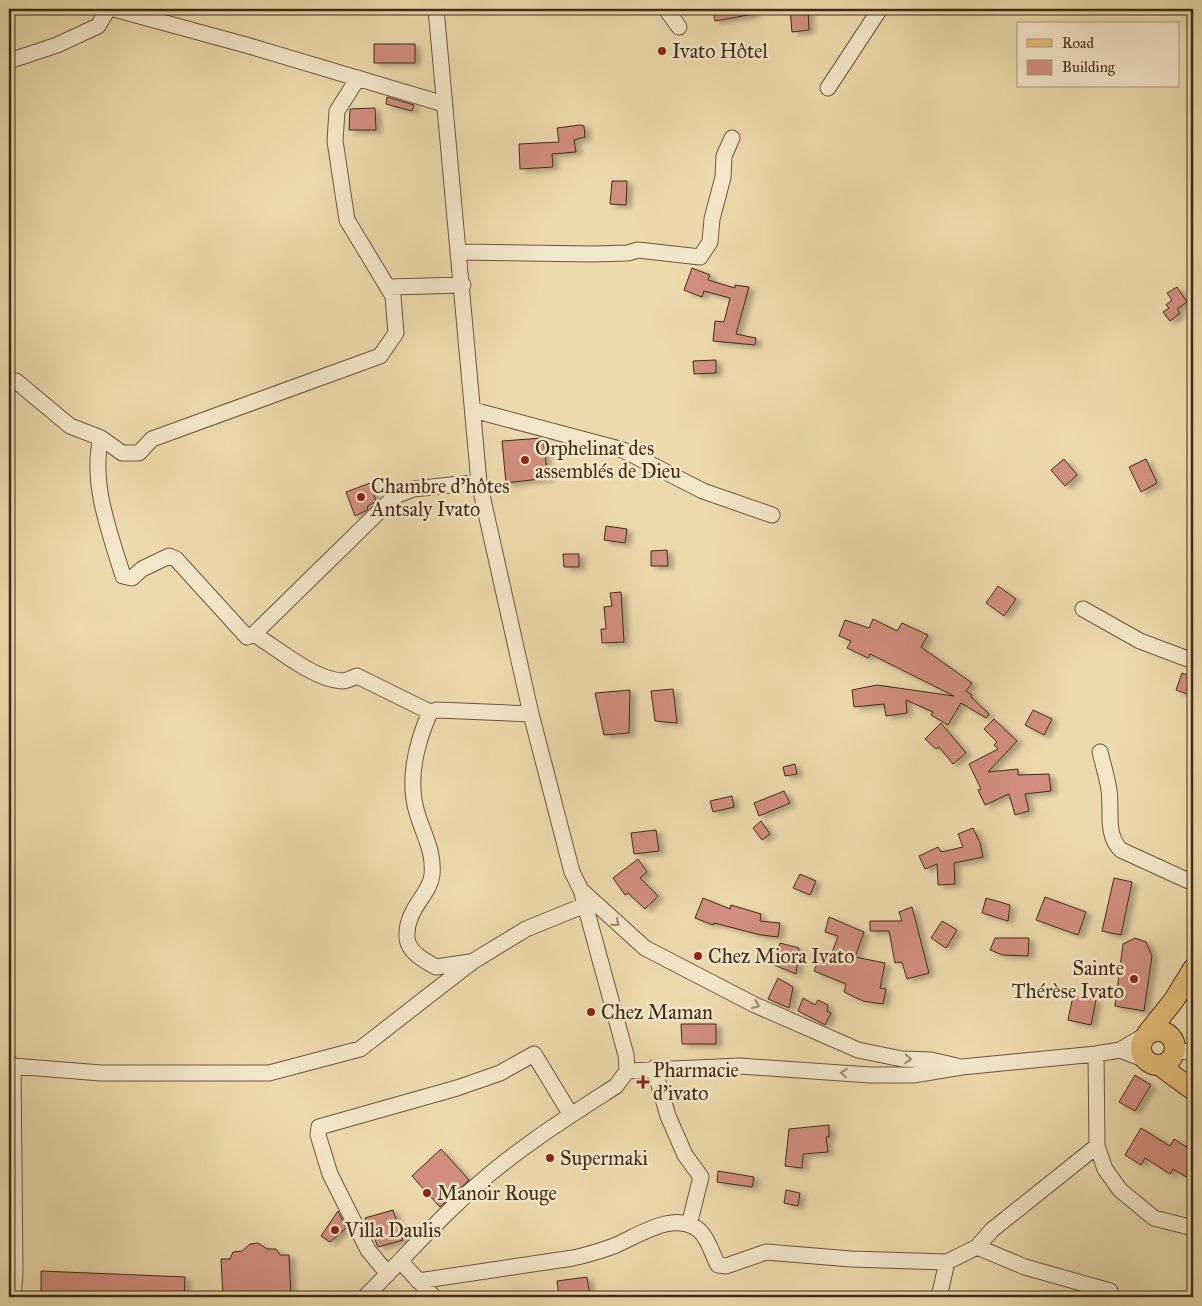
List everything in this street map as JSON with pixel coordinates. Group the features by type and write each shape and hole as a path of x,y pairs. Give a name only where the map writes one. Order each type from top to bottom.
{"main road":[{"path":"1193,969 1174,1000 1147,1034 1141,1047 1153,1062 1193,1090"},
{"path":"1174,1000 1180,1046 1193,1082"},
{"path":"1147,1034 1160,1031 1180,1046"},
{"path":"1153,1062 1172,1058 1180,1046"}],"street":[{"path":"9,61 57,44 98,26 108,9"},
{"path":"114,9 444,104"},
{"path":"365,1297 476,1186 571,1115 616,1086 627,1071 626,1055 581,890 572,872 531,714 479,482 460,252 444,104 438,9"},
{"path":"666,9 679,27"},
{"path":"828,88 880,9"},
{"path":"16,381 70,426 101,438 122,453 139,453 152,439 380,356 396,332 393,296 348,220 335,141 337,111 358,78"},
{"path":"460,252 593,254 628,253 638,250 700,257 710,242 712,219 723,177 724,156 732,138"},
{"path":"389,288 463,285"},
{"path":"473,410 623,450 703,491 772,515"},
{"path":"101,438 97,454 104,516 123,576 132,578 142,569 169,556 176,559 247,637 254,634 395,496 413,489 479,482"},
{"path":"1083,609 1140,641 1193,661"},
{"path":"254,634 325,677 342,681 357,676 430,712 437,710 531,714"},
{"path":"430,712 418,739 412,779 417,814 433,856 432,879 410,915 407,940 416,955 436,967 472,962"},
{"path":"1100,752 1109,790 1111,832 1114,843 1121,850 1193,883"},
{"path":"581,890 644,948 754,1005 858,1050 902,1059 931,1060 962,1067"},
{"path":"13,1297 15,1274 11,1064 101,1073 269,1073 360,1049 472,962 526,929 585,905"},
{"path":"627,1071 654,1068 740,1066 870,1075 913,1075 962,1067 1120,1050 1147,1034"},
{"path":"1120,1050 1153,1062"},
{"path":"388,1274 368,1250 330,1174 318,1135 319,1127 457,1088 500,1072 534,1054 571,1115"},
{"path":"1096,1054 1097,1146 1105,1169 1120,1190 1154,1218 1193,1228"},
{"path":"654,1068 668,1116 686,1155 701,1177 689,1225"},
{"path":"418,1281 596,1253 662,1224 689,1225 700,1231 707,1240 718,1265 726,1266 766,1252 947,1262 976,1247 992,1230 1097,1146"},
{"path":"976,1247 1025,1267 1110,1291 1107,1297"},
{"path":"400,1260 434,1297"},
{"path":"939,1297 947,1262"}],"building":[{"path":"713,9 754,9 754,14 715,21"},
{"path":"790,9 808,9 809,30 792,32"},
{"path":"374,44 415,44 415,63 374,63"},
{"path":"387,97 414,105 412,111 386,104"},
{"path":"375,108 376,130 349,130 350,109"},
{"path":"584,126 585,137 574,140 576,152 552,154 553,167 520,169 519,144 559,142 557,128"},
{"path":"612,181 627,181 626,205 610,204"},
{"path":"692,268 710,275 708,280 735,288 735,285 749,287 736,334 756,338 755,345 713,341 715,321 724,322 730,298 704,291 702,297 684,290"},
{"path":"1177,287 1187,302 1177,309 1180,313 1170,321 1163,312 1169,308 1166,305 1172,300 1167,293"},
{"path":"716,360 716,373 694,374 693,361"},
{"name":"Orphelinat des assemblés de Dieu","path":"543,438 548,478 506,483 502,441"},
{"path":"1064,459 1077,475 1065,486 1051,470"},
{"path":"1146,459 1157,483 1141,492 1129,467"},
{"name":"Chambre d'hôtes Antsaly Ivato","path":"370,483 376,501 368,506 367,510 355,516 346,492"},
{"path":"606,526 627,529 625,543 604,540"},
{"path":"667,550 668,566 651,566 651,551"},
{"path":"563,554 579,554 579,567 564,567"},
{"path":"998,586 1016,599 1004,616 986,603"},
{"path":"621,592 624,642 602,643 601,629 606,629 604,607 612,606 610,593"},
{"path":"873,619 897,631 902,623 928,635 921,647 972,683 966,691 989,714 986,718 961,703 948,725 931,715 933,712 906,700 907,713 886,716 884,704 854,707 852,690 877,685 954,696 870,654 868,658 847,648 851,641 839,636 845,620 869,628"},
{"path":"1182,673 1193,677 1193,696 1176,690"},
{"path":"673,689 677,723 655,721 651,691"},
{"path":"630,690 629,733 604,735 595,693"},
{"path":"1033,710 1052,719 1044,735 1025,725"},
{"path":"994,719 1017,741 988,772 1018,769 1018,775 1049,774 1051,791 1025,794 1029,811 1015,815 1009,794 985,805 978,790 981,789 969,764 998,749 994,745 997,742 984,729"},
{"path":"941,723 966,753 953,764 939,747 936,749 925,739"},
{"path":"795,764 797,774 785,776 783,767"},
{"path":"784,791 790,803 759,816 754,803"},
{"path":"732,796 734,807 713,812 710,801"},
{"path":"761,821 770,834 762,840 753,828"},
{"path":"973,828 980,843 983,857 954,863 955,884 938,885 937,864 925,869 919,856 938,847 941,852 963,847 958,834"},
{"path":"656,830 659,851 634,854 631,833"},
{"path":"638,859 647,872 640,878 658,896 645,909 628,893 625,895 613,878"},
{"path":"800,874 816,881 810,895 793,888"},
{"path":"1114,878 1132,882 1121,935 1102,931"},
{"path":"1045,897 1086,912 1078,935 1036,920"},
{"path":"703,898 730,909 731,905 761,914 760,921 780,923 778,937 761,935 714,923 713,925 695,918"},
{"path":"986,898 1010,905 1008,921 982,913"},
{"path":"912,907 929,973 907,979 902,962 895,963 889,931 870,931 870,921 902,921 899,912"},
{"path":"829,917 864,932 855,957 885,963 880,988 886,989 883,1004 863,1001 844,992 846,984 814,971 821,954 830,958 838,936 825,932"},
{"path":"942,921 957,930 946,948 931,938"},
{"path":"995,938 1029,938 1028,956 1003,955 990,950"},
{"name":"Sainte Thérèse Ivato","path":"1135,938 1146,942 1152,956 1144,1011 1115,1006 1123,944"},
{"path":"780,943 799,948 796,974 774,965"},
{"path":"778,978 793,987 789,1008 768,999"},
{"path":"1073,996 1096,1000 1091,1025 1068,1020"},
{"path":"803,998 815,1005 818,1000 828,1005 827,1011 831,1013 825,1025 798,1011"},
{"path":"681,1024 716,1024 716,1044 682,1044"},
{"path":"1135,1075 1151,1085 1135,1111 1119,1102"},
{"path":"829,1125 829,1137 826,1137 828,1152 803,1154 802,1168 785,1166 789,1129"},
{"path":"1141,1128 1170,1146 1174,1139 1193,1151 1193,1181 1173,1169 1170,1174 1145,1158 1141,1165 1125,1155"},
{"path":"441,1149 469,1180 440,1207 412,1176"},
{"path":"718,1171 754,1177 752,1187 717,1182"},
{"path":"786,1190 800,1193 798,1206 784,1203"},
{"path":"393,1210 403,1240 378,1247 365,1218"},
{"name":"Villa Daulis","path":"338,1211 346,1228 330,1242 321,1236"},
{"path":"258,1243 267,1249 276,1249 280,1255 289,1255 291,1297 223,1297 221,1259 230,1259 233,1252 242,1251 250,1244"},
{"path":"41,1271 185,1277 184,1297 41,1297"},
{"path":"587,1277 590,1297 559,1297 557,1281"}],"place":[{"name":"Ivato Hôtel","path":"662,51"},
{"name":"Orphelinat des assemblés de Dieu","path":"525,460"},
{"name":"Chambre d'hôtes Antsaly Ivato","path":"361,497"},
{"name":"Chez Miora Ivato","path":"698,956"},
{"name":"Sainte Thérèse Ivato","path":"1134,979"},
{"name":"Chez Maman","path":"591,1012"},
{"name":"Pharmacie d'ivato","path":"643,1082"},
{"name":"Supermaki","path":"550,1158"},
{"name":"Manoir Rouge","path":"427,1193"},
{"name":"Villa Daulis","path":"335,1230"}]}
